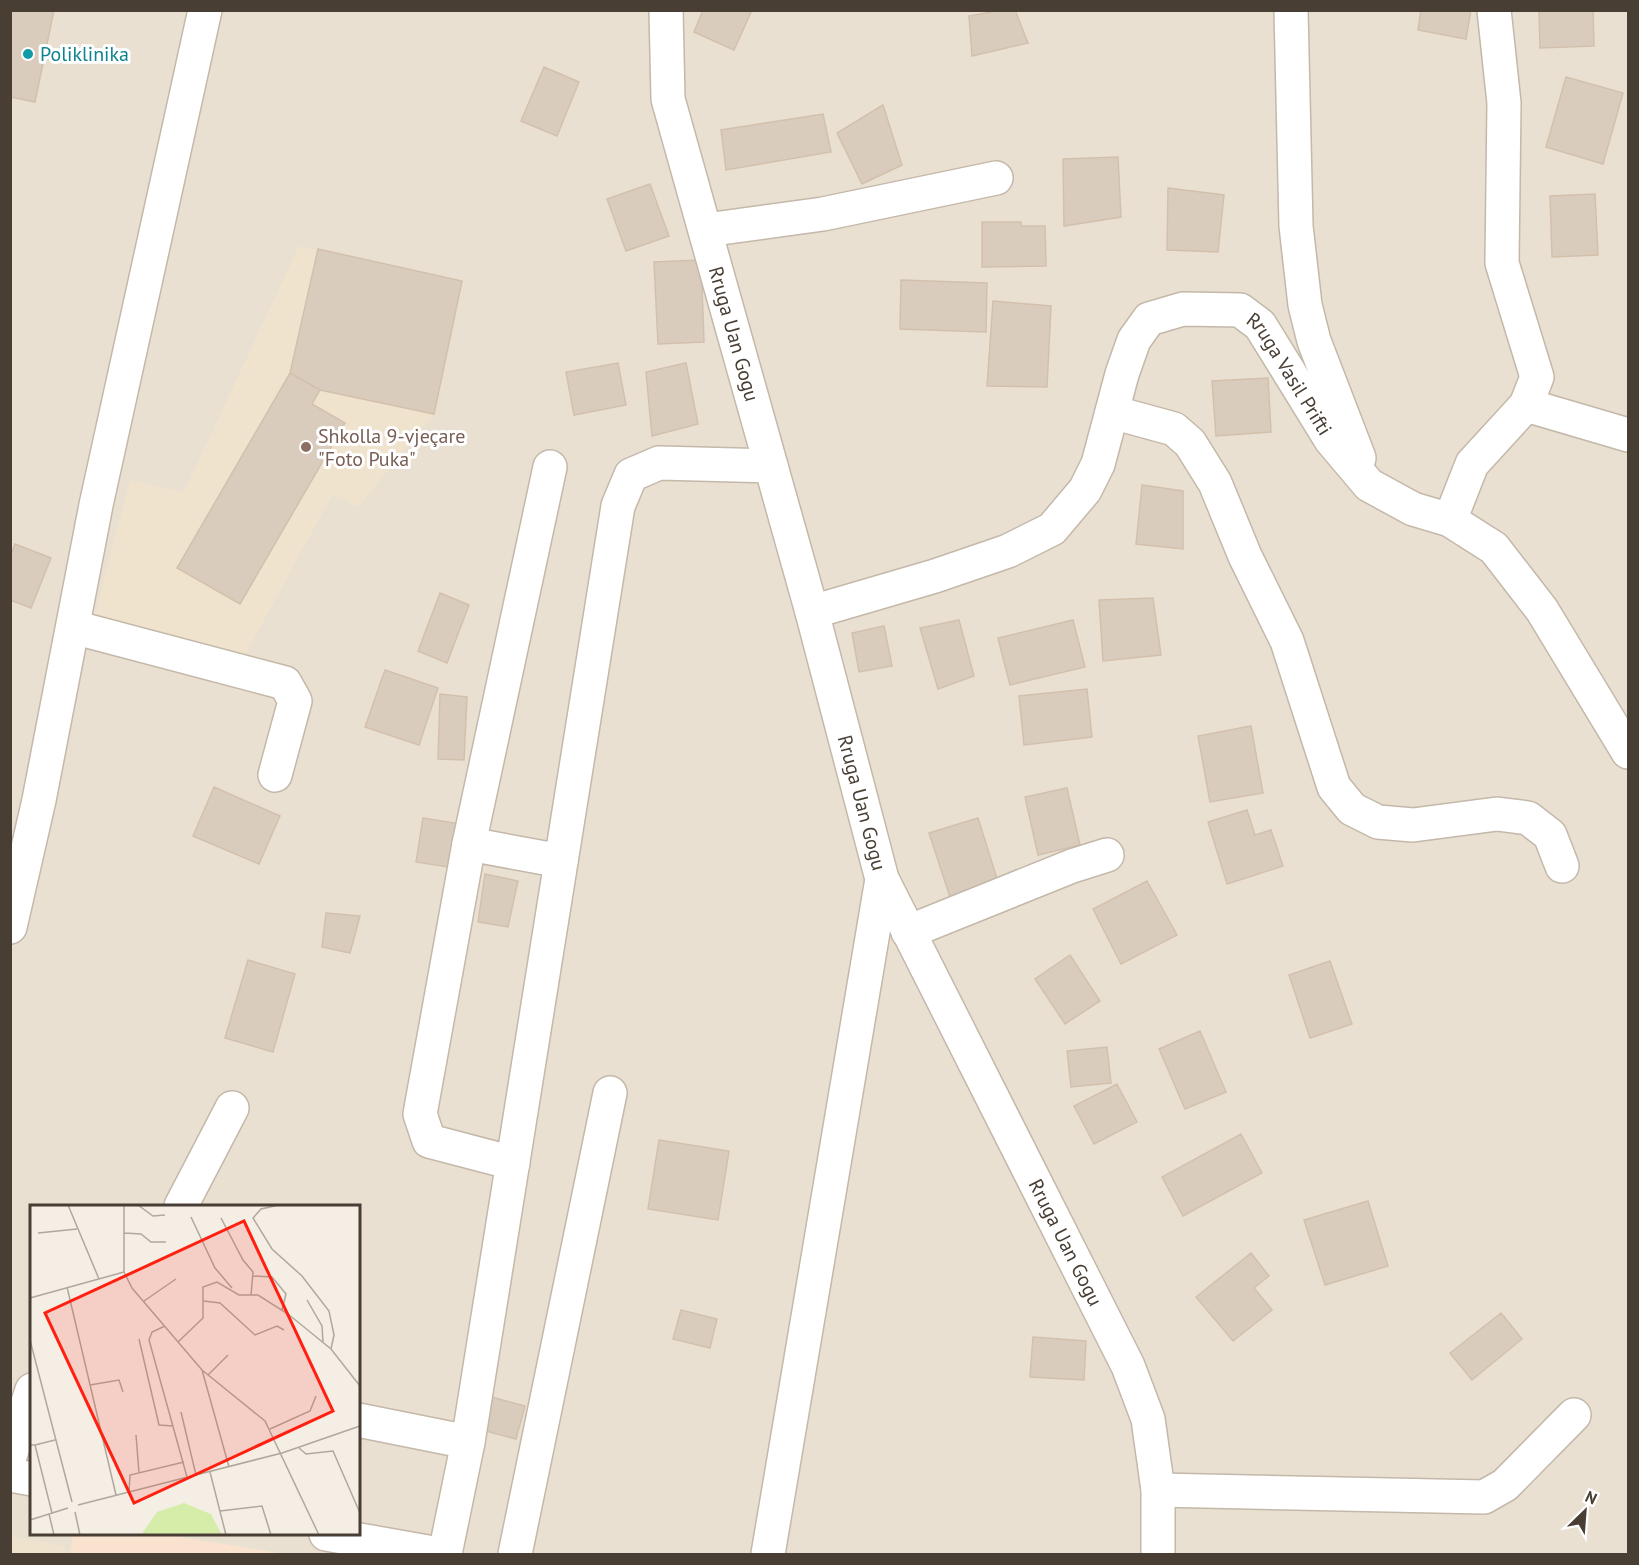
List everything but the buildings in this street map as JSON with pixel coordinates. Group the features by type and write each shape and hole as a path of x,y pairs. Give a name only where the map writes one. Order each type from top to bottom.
{"street":[{"path":"10,927 39,800 96,505 205,10"},
{"name":"Rruga Uan Gogu","path":"666,10 668,99 812,612 882,879 1128,1366 1148,1419 1158,1490 1158,1554"},
{"path":"1291,10 1296,226 1305,305 1314,340 1369,485"},
{"path":"1450,520 1472,464 1526,405 1537,377 1502,263 1504,103 1494,10"},
{"path":"706,230 823,214 996,178"},
{"name":"Rruga Vasil Prifti","path":"812,612 935,576 1008,551 1052,529 1085,490 1098,464 1134,340 1149,319 1183,309 1240,310 1260,325 1331,440 1369,485 1413,509 1450,520 1494,548 1619,715 1629,752"},
{"path":"1526,405 1629,435"},
{"path":"1112,412 1174,429 1190,443 1215,483 1245,556 1287,641 1334,787 1352,809 1378,822 1413,825 1497,814 1528,818 1550,836 1562,866"},
{"path":"445,1554 468,1442 618,506 631,475 659,463 771,466"},
{"path":"513,1163 429,1141 420,1114 469,844 550,467"},
{"path":"73,627 285,683 295,701 275,775"},
{"path":"469,844 561,861"},
{"path":"908,932 1072,866 1107,855"},
{"path":"768,1554 882,879"},
{"path":"515,1554 610,1093"},
{"path":"182,1205 232,1108"},
{"path":"10,1456 30,1396"},
{"path":"1158,1490 1484,1497 1505,1485 1574,1415"},
{"path":"360,1420 468,1442"},
{"path":"10,1475 30,1479"},
{"path":"337,1535 439,1554"}],"shaded area":[{"path":"11,11 1628,11 1628,1554 11,1554"},
{"name":"Shkolla 9-vjeçare \"Foto Puka\"","path":"299,246 462,281 434,414 358,507 332,495 245,655 95,615 130,480 184,492"},
{"path":"73,1535 169,1535 284,1554 70,1554"},
{"path":"10,1536 66,1546 65,1554 11,1554"}],"place":[{"name":"Poliklinika","path":"28,54"},
{"name":"Shkolla 9-vjeçare \"Foto Puka\"","path":"306,447"}]}
